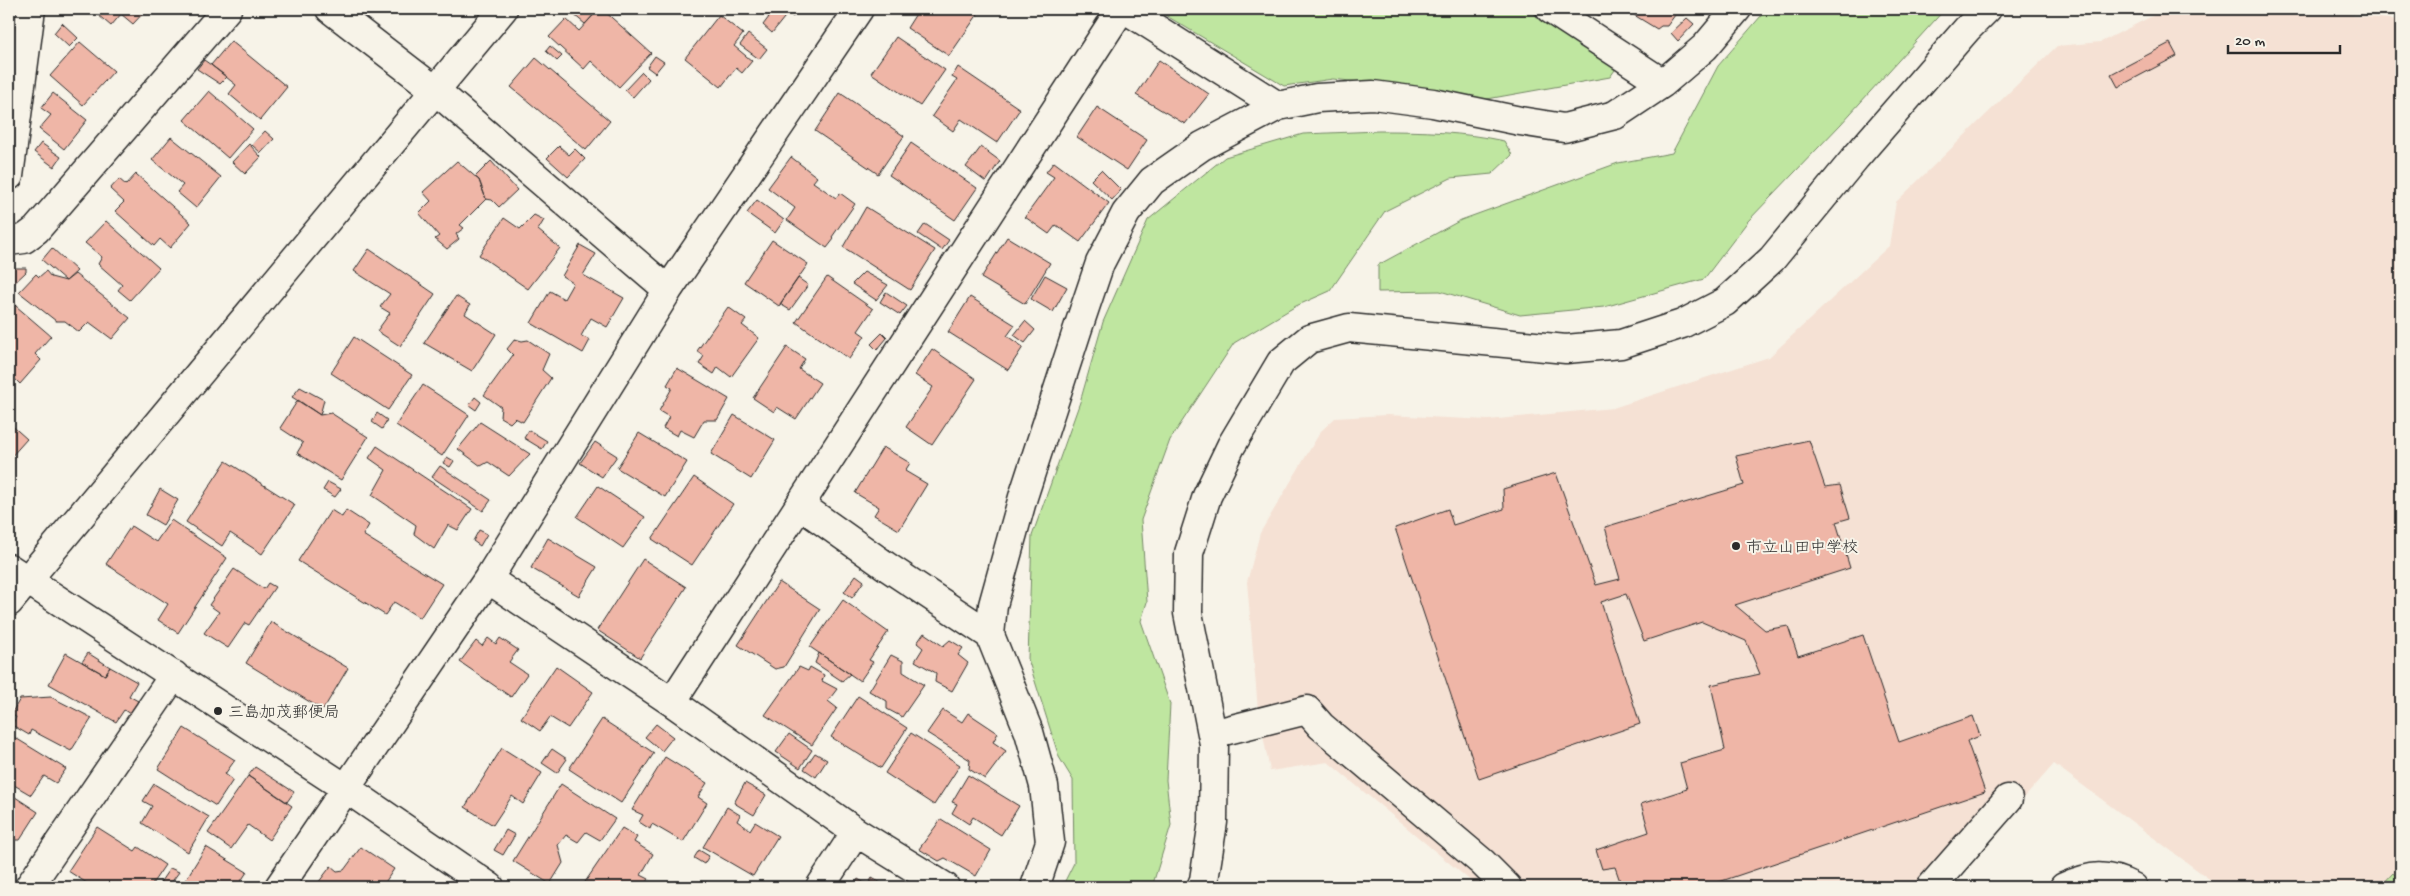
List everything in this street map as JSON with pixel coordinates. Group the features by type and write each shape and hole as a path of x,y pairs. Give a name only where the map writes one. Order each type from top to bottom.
{"street":[{"path":"9,176 30,9"},
{"path":"9,241 24,240 36,230 227,9"},
{"path":"330,9 436,90 668,290"},
{"path":"9,602 18,574 436,90 503,9"},
{"path":"279,887 488,579 668,290 858,9"},
{"path":"672,702 1121,9"},
{"path":"1125,9 1278,106"},
{"path":"1550,9 1663,84"},
{"path":"1036,887 1050,842 1044,786 1029,732 990,635 996,589 1100,263 1126,213 1152,181 1202,146 1278,106 1316,98 1373,95 1433,103 1564,128 1615,114 1663,84 1705,47 1737,9"},
{"path":"1201,887 1204,880 1213,822 1214,744 1188,613 1189,553 1207,496 1231,446 1281,362 1309,339 1349,328 1566,349 1621,344 1682,324 1725,302 1772,259 1856,157 1967,29 1987,9"},
{"path":"800,505 886,566 990,635"},
{"path":"18,574 347,789 490,887"},
{"path":"488,579 672,702 856,832 945,887"},
{"path":"29,887 174,675"},
{"path":"1212,734 1307,710 1321,726 1482,862 1507,887"},
{"path":"1931,887 2008,799"},
{"path":"820,887 856,832"},
{"path":"2064,887 2088,876 2117,879 2133,887"}],"shaded area":[{"path":"2166,9 2341,9 2354,16 2401,20 2401,887 2220,887 2054,764 1946,887 1478,887 1328,762 1270,771 1258,710 1247,582 1260,533 1321,431 1335,418 1387,415 1488,420 1613,408 1769,357 1889,246 1896,202 2057,46 2101,42"}],"green space":[{"path":"1155,9 1526,9 1617,67 1610,77 1476,101 1418,89 1333,79 1284,86"},
{"path":"1767,9 1945,9 1841,124 1748,221 1704,279 1604,307 1520,315 1440,291 1378,292 1378,265 1461,220 1618,163 1672,153 1718,66"},
{"path":"1411,131 1488,138 1504,141 1512,155 1492,174 1451,178 1385,211 1330,291 1296,306 1234,343 1170,440 1141,520 1147,602 1141,621 1170,704 1166,780 1171,825 1152,887 1062,887 1074,863 1073,780 1059,757 1028,659 1032,536 1080,402 1103,322 1148,220 1225,157 1303,134"},
{"path":"2393,873 2401,881 2401,887 2380,887"}],"building":[{"path":"91,9 147,9 133,24 121,14 111,26"},
{"path":"567,9 599,9 585,24"},
{"path":"599,9 602,9 651,53 619,87 591,61 584,69 549,37 566,19 579,31"},
{"path":"758,9 799,9 793,17 788,13 772,33 763,25 769,17"},
{"path":"919,9 971,9 978,14 949,56 907,28"},
{"path":"1592,9 1604,9 1599,16"},
{"path":"1634,9 1687,9 1685,15 1675,15 1667,26 1661,26 1657,29 1634,15"},
{"path":"719,15 743,34 734,46 752,61 742,73 736,68 721,87 685,58"},
{"path":"1687,18 1694,24 1678,41 1671,33"},
{"path":"62,23 78,38 69,47 54,33"},
{"path":"748,34 767,49 759,59 740,45"},
{"path":"896,37 945,70 920,106 871,73"},
{"path":"231,41 287,87 260,120 229,94 236,85 211,65"},
{"path":"80,42 114,71 83,105 50,76"},
{"path":"2170,43 2177,56 2118,87 2111,74"},
{"path":"550,46 562,56 557,61 546,51"},
{"path":"655,56 664,62 655,73 647,67"},
{"path":"536,58 610,121 586,150 511,87"},
{"path":"204,60 227,77 220,84 197,69"},
{"path":"1159,60 1209,94 1185,124 1136,95"},
{"path":"958,67 1020,109 997,143 961,119 953,131 932,116 957,80 952,77"},
{"path":"642,72 649,79 633,97 625,90"},
{"path":"209,91 253,129 228,158 184,120"},
{"path":"53,93 87,120 64,149 39,129 51,115 41,108"},
{"path":"840,93 904,136 878,174 815,131"},
{"path":"1097,107 1147,140 1127,170 1077,137"},
{"path":"265,131 274,139 261,153 252,145"},
{"path":"171,137 221,177 196,208 177,192 183,185 152,160"},
{"path":"41,143 61,157 54,167 34,152"},
{"path":"911,143 977,188 955,220 889,175"},
{"path":"249,144 261,157 245,174 232,162"},
{"path":"559,146 569,155 575,149 585,159 568,177 547,158"},
{"path":"981,147 1000,161 986,182 966,167"},
{"path":"791,157 817,177 813,182 836,198 840,193 855,204 832,237 834,239 827,248 787,220 795,208 768,188"},
{"path":"457,161 479,180 486,199 460,225 464,228 456,234 459,239 447,249 435,239 439,236 419,213 431,201 423,192"},
{"path":"491,161 517,190 499,207 492,200 486,199 479,180 475,177"},
{"path":"1054,162 1109,203 1080,242 1056,225 1049,234 1025,217 1054,177 1046,172"},
{"path":"1101,170 1121,190 1112,200 1091,180"},
{"path":"136,174 191,223 170,248 160,239 154,246 115,211 124,202 110,189 119,179 126,185"},
{"path":"757,200 784,220 775,233 747,213"},
{"path":"866,207 935,250 910,290 843,247"},
{"path":"534,215 544,220 538,230 560,248 528,289 479,255 504,218 520,229"},
{"path":"106,221 159,268 130,300 118,290 122,285 98,264 102,257 85,243"},
{"path":"925,224 949,240 942,250 918,234"},
{"path":"1007,237 1050,263 1025,304 981,278"},
{"path":"772,240 808,264 779,306 744,282"},
{"path":"580,245 596,254 583,275 624,298 607,327 591,318 581,336 590,340 583,353 531,323 550,291 564,299 573,283 562,276"},
{"path":"52,248 77,271 66,281 42,260"},
{"path":"369,249 435,294 400,346 377,331 390,313 380,307 390,294 354,271"},
{"path":"9,268 26,268 26,272 9,288"},
{"path":"46,271 51,277 66,281 75,274 130,318 112,339 89,322 79,332 65,321 56,321 19,292 36,274 39,277"},
{"path":"864,272 888,285 876,300 852,284"},
{"path":"1045,275 1067,287 1053,312 1031,299"},
{"path":"827,277 873,309 858,331 865,336 849,359 796,322"},
{"path":"798,278 808,285 790,310 780,304"},
{"path":"886,292 907,306 900,315 880,302"},
{"path":"456,296 470,305 465,314 496,334 472,371 424,343"},
{"path":"970,297 1015,325 1007,336 1023,347 1008,370 948,332"},
{"path":"9,300 51,336 35,354 41,360 20,384 9,373"},
{"path":"728,307 746,320 742,325 759,338 731,377 718,367 714,374 699,364 704,356 697,351"},
{"path":"1025,321 1035,330 1025,343 1014,335"},
{"path":"882,333 887,338 877,350 871,344"},
{"path":"354,337 412,375 388,410 331,373"},
{"path":"515,339 528,340 549,354 542,370 551,378 523,422 515,418 510,423 500,417 501,407 484,395 513,355 507,349"},
{"path":"787,347 805,359 799,369 820,383 796,419 777,407 774,412 753,398"},
{"path":"932,349 976,379 932,445 906,427 933,387 915,375"},
{"path":"677,368 729,399 717,420 704,420 694,437 680,430 677,436 663,428 669,417 659,411 672,388 667,385"},
{"path":"423,385 469,415 442,456 396,425"},
{"path":"300,387 324,400 320,415 292,397"},
{"path":"475,397 481,402 476,410 469,405"},
{"path":"298,400 320,415 331,413 368,437 341,480 297,453 303,443 280,428"},
{"path":"377,413 387,420 382,429 372,422"},
{"path":"734,415 775,440 751,479 711,454"},
{"path":"480,422 530,454 509,476 488,462 481,466 458,449"},
{"path":"9,423 27,439 10,458 9,457"},
{"path":"529,430 547,441 542,449 524,438"},
{"path":"639,433 687,462 665,497 617,468"},
{"path":"1809,440 1825,487 1840,485 1850,518 1836,522 1850,568 1735,605 1765,630 1788,626 1798,656 1863,635 1899,742 1973,716 1980,736 1967,741 1985,792 1704,887 1622,887 1615,867 1602,869 1596,850 1649,832 1641,804 1687,789 1680,763 1725,750 1711,685 1760,674 1746,641 1702,622 1644,641 1626,594 1601,602 1640,724 1479,779 1395,528 1448,509 1453,525 1504,509 1503,489 1556,473 1596,585 1620,579 1605,527 1744,485 1736,456"},
{"path":"595,442 617,456 602,477 580,463"},
{"path":"377,446 472,509 458,530 448,525 434,549 414,534 416,525 372,495 386,470 369,458"},
{"path":"883,447 910,463 905,471 927,484 899,530 874,515 879,507 855,493"},
{"path":"447,457 454,461 450,467 443,463"},
{"path":"226,461 295,505 262,554 230,533 222,546 186,522"},
{"path":"440,466 491,500 483,511 432,477"},
{"path":"694,477 733,504 692,565 652,539"},
{"path":"328,482 341,489 335,497 323,490"},
{"path":"598,486 645,517 623,548 577,517"},
{"path":"160,489 178,500 163,525 146,515"},
{"path":"331,510 342,517 346,510 369,525 363,535 442,584 420,618 394,602 385,615 298,561"},
{"path":"171,520 227,558 178,633 158,620 168,604 106,564 131,526 156,542"},
{"path":"479,530 487,534 480,546 473,541"},
{"path":"548,538 597,567 579,596 531,568"},
{"path":"643,559 686,587 640,658 597,630"},
{"path":"234,569 264,589 268,583 275,587 249,625 245,623 228,648 204,633 219,612 209,605"},
{"path":"856,575 864,581 852,598 844,592"},
{"path":"779,582 820,609 784,667 775,669 738,645"},
{"path":"843,600 888,632 869,660 873,662 860,681 810,647"},
{"path":"271,622 348,668 323,710 246,663"},
{"path":"924,633 943,646 950,640 963,648 958,655 968,663 952,691 935,682 936,673 915,661 923,648 917,643"},
{"path":"488,638 496,644 500,638 518,650 509,662 527,674 511,697 460,662 476,641 482,646"},
{"path":"66,653 105,675 110,667 137,682 129,696 138,701 130,714 124,710 116,722 49,684"},
{"path":"88,653 110,667 105,675 82,662"},
{"path":"819,653 850,674 842,681 815,663"},
{"path":"891,655 903,661 903,672 924,685 902,717 887,709 887,701 869,691"},
{"path":"556,666 593,692 568,728 550,717 540,731 521,718"},
{"path":"799,667 808,671 810,667 824,675 822,681 837,689 828,701 837,708 812,745 765,715"},
{"path":"858,696 907,728 881,768 831,737"},
{"path":"51,697 92,718 71,751 31,730 29,735 12,725 16,717 11,714 20,699"},
{"path":"943,710 962,722 968,713 998,733 993,742 1006,751 985,779 969,769 970,760 927,733"},
{"path":"602,719 654,753 621,803 569,769"},
{"path":"656,724 673,737 662,751 645,737"},
{"path":"184,728 235,760 225,774 233,780 216,806 158,769"},
{"path":"911,733 960,765 934,805 885,773"},
{"path":"9,734 66,769 56,783 44,776 31,795 9,782"},
{"path":"789,734 812,750 800,768 776,752"},
{"path":"502,748 542,773 523,804 512,796 493,825 465,807"},
{"path":"552,749 567,759 557,773 542,763"},
{"path":"815,753 827,760 816,777 804,769"},
{"path":"665,757 707,783 698,797 707,803 683,842 652,824 650,829 639,822 643,815 632,810"},
{"path":"255,767 294,792 287,802 248,776"},
{"path":"968,775 1019,806 1001,835 973,817 969,824 952,813 957,804 952,802"},
{"path":"248,776 292,806 269,840 248,825 231,849 208,833"},
{"path":"745,783 766,795 754,815 734,803"},
{"path":"154,784 209,817 188,852 142,823 152,806 143,801"},
{"path":"561,784 615,819 600,840 586,832 578,842 566,835 558,845 563,863 550,884 513,861"},
{"path":"9,793 38,812 20,840 9,840"},
{"path":"727,807 740,815 737,821 750,830 755,822 778,836 753,876 703,847"},
{"path":"941,819 991,850 976,876 945,858 939,861 919,849"},
{"path":"97,827 135,851 138,847 165,865 150,887 93,887 68,871"},
{"path":"622,828 637,837 634,842 653,854 641,875 649,879 644,887 587,887 583,885"},
{"path":"506,830 515,835 503,855 494,850"},
{"path":"206,847 247,872 237,887 181,887"},
{"path":"361,847 394,869 382,887 315,887 331,866 337,871 344,870"},
{"path":"699,850 709,856 704,864 694,858"},
{"path":"170,868 179,872 168,887 157,887"},
{"path":"872,878 888,887 853,887 858,879 868,885"},
{"path":"66,882 75,887 62,887"}],"place":[{"name":"市立山田中学校","path":"1736,546"},
{"name":"三島加茂郵便局","path":"218,711"}]}
